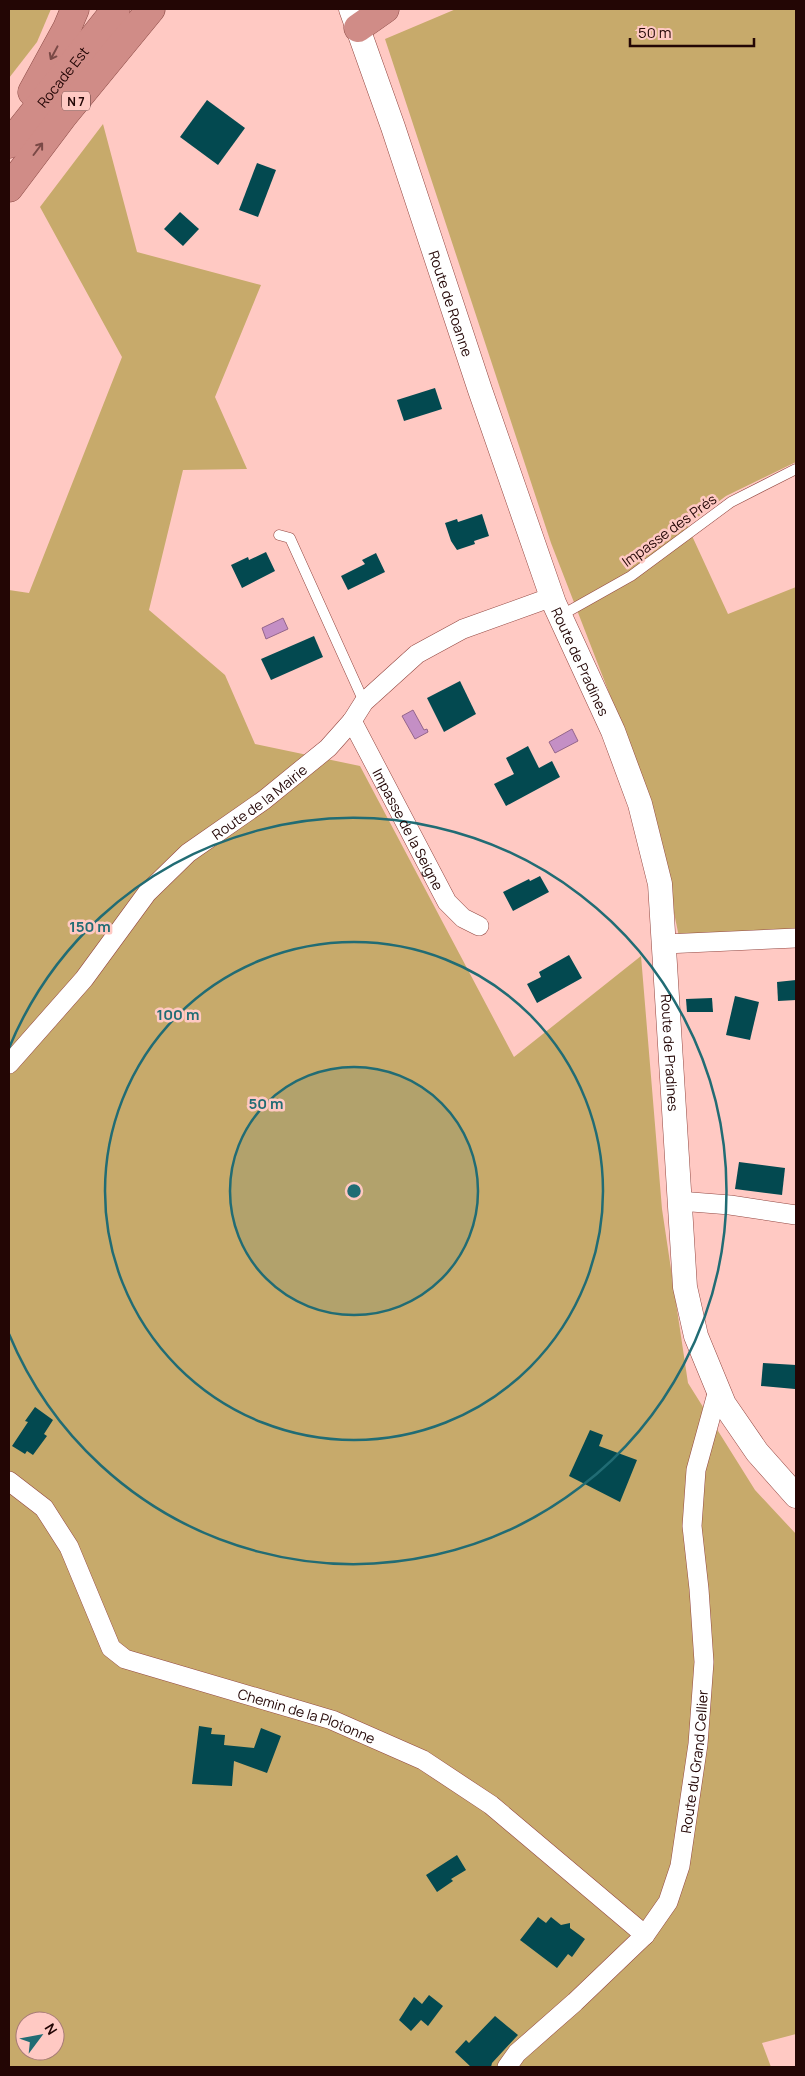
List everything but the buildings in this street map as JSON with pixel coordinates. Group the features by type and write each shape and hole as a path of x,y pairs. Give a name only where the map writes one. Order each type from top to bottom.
{"highway":[{"path":"25,121 28,98 67,28 75,9"},
{"name":"Rocade Est","path":"9,144 25,121 116,9"},
{"path":"355,19 385,9"},
{"name":"Rocade Est","path":"9,188 64,115 151,11"}],"street":[{"name":"Route de Roanne","path":"355,19 393,126 480,390 556,607"},
{"name":"Route de la Mairie","path":"9,1064 84,979 154,887 188,852 264,800 328,748 352,721 364,702 417,654 463,629 556,607"},
{"name":"Route de Pradines","path":"556,607 613,731 640,804 660,884 685,1287 696,1336 724,1404 758,1452 796,1496"},
{"name":"Impasse de la Seigne","path":"352,721 447,902 462,918 479,926"},
{"path":"665,944 796,938"},
{"path":"679,1201 796,1215"},
{"name":"Route du Grand Cellier","path":"507,2067 517,2053 645,1935 668,1902 680,1866 698,1744 704,1662 692,1526 696,1470 718,1390"},
{"name":"Chemin de la Plotonne","path":"9,1481 44,1508 69,1546 111,1648 126,1659 332,1720 423,1760 490,1805 645,1935"}],"lane":[{"name":"Impasse des Prés","path":"556,607 631,576 731,502 796,469"},
{"path":"278,535 290,538 364,702"}],"shaded area":[{"path":"9,9 51,9 37,42 9,78"},
{"path":"456,9 796,9 796,462 726,496 687,525 728,614 796,587 796,930 679,937 651,801 551,543 385,39"},
{"path":"103,124 137,252 261,285 215,397 247,469 183,470 149,610 225,675 255,744 360,766 514,1057 641,956 662,1209 688,1383 755,1490 796,1534 796,2034 762,2043 771,2067 9,2067 9,590 29,593 122,357 40,207"},
{"path":"283,618 288,629 266,639 262,628"},
{"path":"413,710 424,730 427,729 428,732 415,739 402,716"},
{"path":"572,729 578,741 555,753 549,742"}]}
